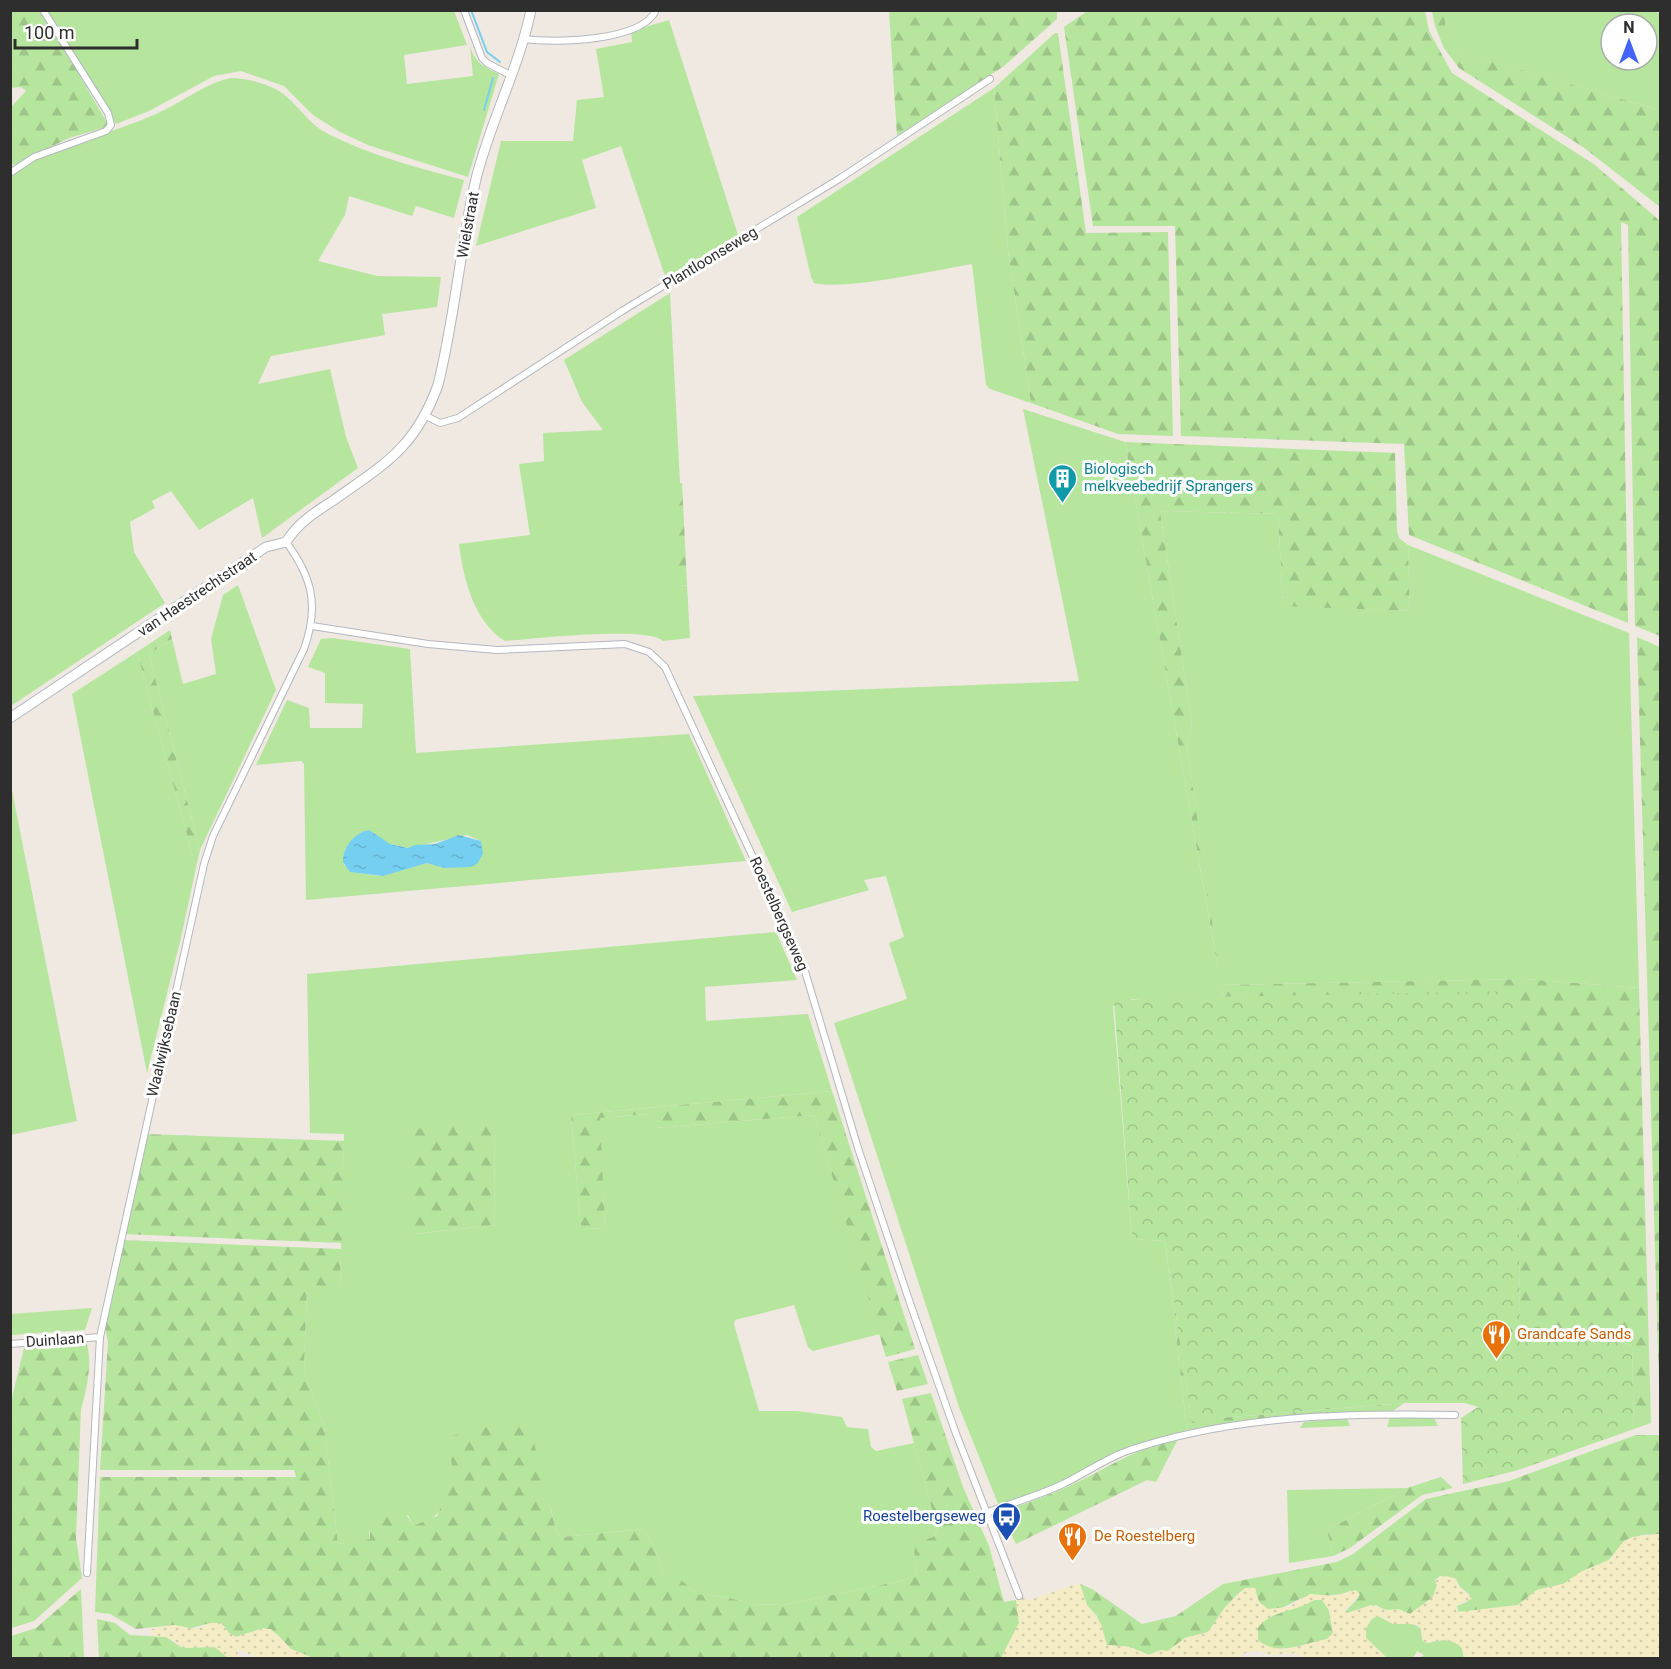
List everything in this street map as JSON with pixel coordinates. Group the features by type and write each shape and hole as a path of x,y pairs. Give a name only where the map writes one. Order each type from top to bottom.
{"street":[{"path":"10,173 34,157 106,131 111,125 108,113 43,10"},
{"path":"464,10 482,58 510,75"},
{"name":"Wielstraat","path":"426,416 442,366 476,181 510,75 525,39 531,10"},
{"path":"525,39 547,42 593,40 650,20 656,10"},
{"name":"Plantloonseweg","path":"426,416 440,423 458,418 622,312 839,179 990,79"},
{"name":"van Haestrechtstraat","path":"10,718 259,552 286,542 297,525 392,458 414,435 426,416"},
{"name":"Waalwijksebaan","path":"87,1573 100,1337 207,851 312,626 312,599 307,578 286,542"},
{"name":"Roestelbergseweg","path":"312,626 428,644 487,649 625,644 649,652 665,667 804,968 866,1170 955,1431 1019,1596"},
{"name":"Duinlaan","path":"10,1344 100,1337"},
{"path":"986,1513 1061,1485 1124,1452 1192,1433 1235,1425 1324,1416 1455,1415"}],"green space":[{"path":"1057,10 1057,19 1004,66 897,136 889,11"},
{"path":"1089,10 1425,11 1429,31 1452,73 1595,165 1660,221 1660,636 1635,626 1628,225 1621,222 1628,623 1409,535 1404,444 1181,436 1175,226 1093,226 1064,27"},
{"path":"10,11 42,11 109,126 69,138 14,165 11,164 11,107 26,91 21,87 11,88"},
{"path":"48,11 454,11 467,45 404,55 407,84 473,76 470,46 481,64 499,74 468,177 368,145 340,132 313,115 284,86 241,71 214,76 149,111 116,124"},
{"path":"1432,11 1445,11 1445,48 1660,110 1660,207 1583,147 1459,68 1444,48"},
{"path":"1445,11 1654,11 1656,12 1599,12 1599,72 1659,72 1660,14 1660,110 1444,48"},
{"path":"669,20 738,235 666,279 621,146 582,160 596,208 476,246 501,141 573,141 577,100 604,97 596,49 632,42 631,31"},
{"path":"1055,33 1058,33 1086,233 1168,232 1173,436 1118,434 1031,403 1008,251 994,88"},
{"path":"231,78 253,81 275,89 287,97 316,126 345,142 395,161 464,180 454,218 416,206 412,216 349,196 345,215 318,261 377,276 441,277 437,307 382,314 385,335 271,356 258,384 330,369 346,437 358,468 262,538 253,498 199,530 171,491 152,501 155,508 130,522 134,552 165,603 11,706 11,174 45,155 166,110 202,89"},
{"path":"994,88 1008,251 1031,403 990,389 986,385 972,264 868,282 828,285 814,283 797,217"},
{"path":"670,293 680,483 675,483 680,586 687,585 690,638 663,641 635,634 613,634 505,641 485,623 478,611 467,585 459,544 530,535 519,464 544,461 543,433 603,430 582,402 564,360"},
{"path":"1023,409 1125,442 1218,969 1187,746 1192,724 1160,511 1278,514 1283,605 1410,611 1408,545 1629,633 1639,988 1525,979 1221,985 1223,997 1133,999 1113,1006 1132,1239 1165,1241 1187,1430 1128,1448 1066,1480 999,1506 959,1407 834,1023 907,999 889,943 904,937 886,876 864,880 869,890 792,912 693,696 1079,681"},
{"path":"1125,442 1395,453 1397,531 1399,538 1408,545 1410,611 1283,606 1278,514 1160,511 1192,724 1187,746 1221,985 1525,979 1639,988 1651,1423 1634,1429 1632,1345 1535,1322 1520,1323 1515,992 1223,997"},
{"path":"674,483 682,483 687,585 679,586"},
{"path":"238,585 276,690 200,850 149,654 172,639 183,684 216,674 211,639 223,595"},
{"path":"170,630 172,639 149,654 200,850 196,868 137,652"},
{"path":"1637,637 1660,647 1660,1420"},
{"path":"332,638 410,649 416,753 689,734 746,861 306,900 304,764 301,761 256,765 287,700 309,708 310,728 362,728 363,704 325,703 325,673 308,667 321,639","holes":["467,835 481,841 457,866 444,868 427,863 380,876 358,873 344,865 345,849 390,844 409,848"]},
{"path":"137,652 196,868 147,1073 72,694"},
{"path":"10,780 77,1121 11,1135 10,1135"},
{"path":"776,932 797,980 705,987 706,1021 808,1014 832,1091 571,1115 581,1229 605,1228 599,1118 649,1114 655,1128 814,1115 880,1334 813,1351 808,1347 794,1305 735,1320 734,1324 759,1411 797,1411 842,1417 847,1427 868,1429 871,1447 876,1451 914,1443 937,1528 935,1536 914,1552 917,1574 905,1580 783,1605 751,1604 730,1598 697,1594 689,1587 663,1575 657,1554 644,1529 562,1537 557,1534 550,1505 454,1481 440,1510 422,1524 413,1526 408,1515 369,1531 368,1540 338,1544 324,1426 304,1371 307,1286 340,1287 344,1134 310,1133 307,974","holes":["494,1124 495,1225 414,1234"]},
{"path":"1516,991 1520,1322 1535,1322 1632,1345 1634,1429 1518,1470 1463,1484 1461,1418 1478,1407 1465,1403 1404,1403 1218,1418 1192,1423 1165,1241 1132,1239 1114,1002 1148,998"},
{"path":"832,1091 915,1349 886,1357 814,1115 655,1128 650,1125 648,1114 600,1118 605,1228 581,1229 571,1115"},
{"path":"494,1124 495,1225 413,1234 410,1129"},
{"path":"145,1134 344,1141 342,1243 123,1234"},
{"path":"122,1240 341,1249 340,1288 307,1286 304,1371 324,1426 338,1544 370,1539 370,1518 405,1512 413,1526 437,1516 450,1485 454,1481 448,1437 491,1426 529,1423 557,1534 562,1537 644,1529 657,1554 663,1575 682,1581 697,1594 730,1598 751,1604 783,1605 905,1580 917,1574 914,1552 917,1543 935,1536 937,1528 902,1399 931,1393 963,1487 989,1546 1004,1602 1016,1600 1019,1623 1001,1658 313,1658 291,1649 277,1634 264,1628 236,1637 224,1626 206,1624 188,1629 175,1625 136,1629 110,1614 95,1612 100,1477 296,1477 294,1470 100,1470 108,1342 104,1323"},
{"path":"1165,1241 1192,1422 1404,1403 1393,1411 1259,1419 1187,1430"},
{"path":"92,1308 85,1330 11,1335 11,1314"},
{"path":"86,1341 89,1366 81,1409 76,1538 82,1578 34,1621 11,1628 10,1406 25,1344"},
{"path":"918,1355 928,1384 897,1391 888,1362"},
{"path":"1390,1417 1434,1418 1438,1426 1387,1427"},
{"path":"1347,1418 1350,1426 1300,1428 1304,1422"},
{"path":"1636,1435 1660,1435 1660,1534 1641,1535 1621,1545 1609,1560 1563,1584 1537,1590 1518,1605 1459,1613 1457,1606 1467,1602 1470,1595 1460,1587 1456,1579 1440,1576 1435,1580 1437,1585 1433,1597 1410,1614 1376,1605 1347,1613 1345,1612 1359,1597 1350,1591 1302,1598 1272,1610 1260,1605 1255,1588 1249,1588 1235,1596 1208,1632 1185,1638 1168,1651 1158,1651 1149,1655 1130,1647 1107,1645 1097,1616 1087,1605 1080,1584 1092,1589 1142,1624 1176,1616 1223,1584 1337,1562 1353,1554 1426,1499 1509,1481"},
{"path":"1178,1439 1156,1482 1147,1480 1016,1544 1001,1513 1067,1487 1134,1453"},
{"path":"1441,1477 1453,1488 1422,1495 1350,1548 1333,1556 1327,1530 1407,1488"},
{"path":"1407,1488 1327,1530 1333,1556 1289,1563 1287,1490"},
{"path":"81,1589 84,1658 11,1658 11,1636 36,1628"},
{"path":"1317,1599 1322,1600 1329,1610 1333,1633 1327,1639 1283,1649 1274,1648 1258,1640 1258,1627 1268,1616"},
{"path":"1374,1616 1392,1623 1411,1624 1418,1627 1421,1629 1422,1638 1429,1643 1438,1640 1451,1641 1462,1648 1464,1658 1420,1658 1424,1655 1417,1651 1413,1658 1387,1658 1366,1638 1366,1628"},
{"path":"97,1619 115,1623 130,1635 166,1637 181,1647 215,1647 228,1658 99,1658"}],"sand":[{"path":"1660,1534 1660,1658 1464,1658 1462,1648 1458,1644 1445,1640 1425,1643 1421,1629 1416,1624 1393,1624 1379,1616 1371,1619 1366,1628 1366,1638 1387,1658 1304,1658 1295,1653 1273,1655 1254,1651 1242,1654 1243,1658 1001,1658 1019,1623 1016,1600 1025,1597 1027,1601 1073,1585 1080,1584 1087,1605 1101,1624 1107,1645 1130,1647 1149,1655 1161,1650 1168,1651 1185,1638 1208,1632 1225,1607 1245,1588 1255,1588 1258,1601 1268,1609 1289,1607 1310,1594 1334,1596 1356,1590 1360,1595 1345,1609 1347,1613 1371,1605 1386,1610 1399,1609 1410,1614 1433,1597 1437,1585 1435,1581 1448,1576 1456,1579 1459,1587 1472,1599 1460,1603 1456,1608 1457,1612 1518,1605 1537,1590 1563,1584 1582,1571 1609,1560 1624,1541 1632,1537","holes":["1314,1600 1322,1600 1329,1610 1333,1633 1327,1639 1283,1649 1274,1648 1258,1640 1258,1627 1264,1621"]},
{"path":"209,1623 221,1623 229,1633 236,1637 261,1629 271,1629 291,1649 313,1658 258,1658 240,1650 237,1651 239,1658 228,1658 215,1647 186,1648 166,1637 152,1636 152,1629 175,1625 195,1629"}],"water":[{"path":"369,830 390,844 408,848 415,845 435,844 459,835 481,841 483,854 477,864 470,867 444,868 427,863 383,876 350,872 343,862 347,846 354,837"}],"waterway":[{"path":"471,10 487,52 500,62"},
{"path":"484,110 493,78"}],"place":[{"name":"Biologisch melkveebedrijf Sprangers","path":"1063,504"},
{"name":"Grandcafe Sands","path":"1496,1360"},
{"name":"Roestelbergseweg","path":"1007,1542"},
{"name":"De Roestelberg","path":"1073,1562"}]}
